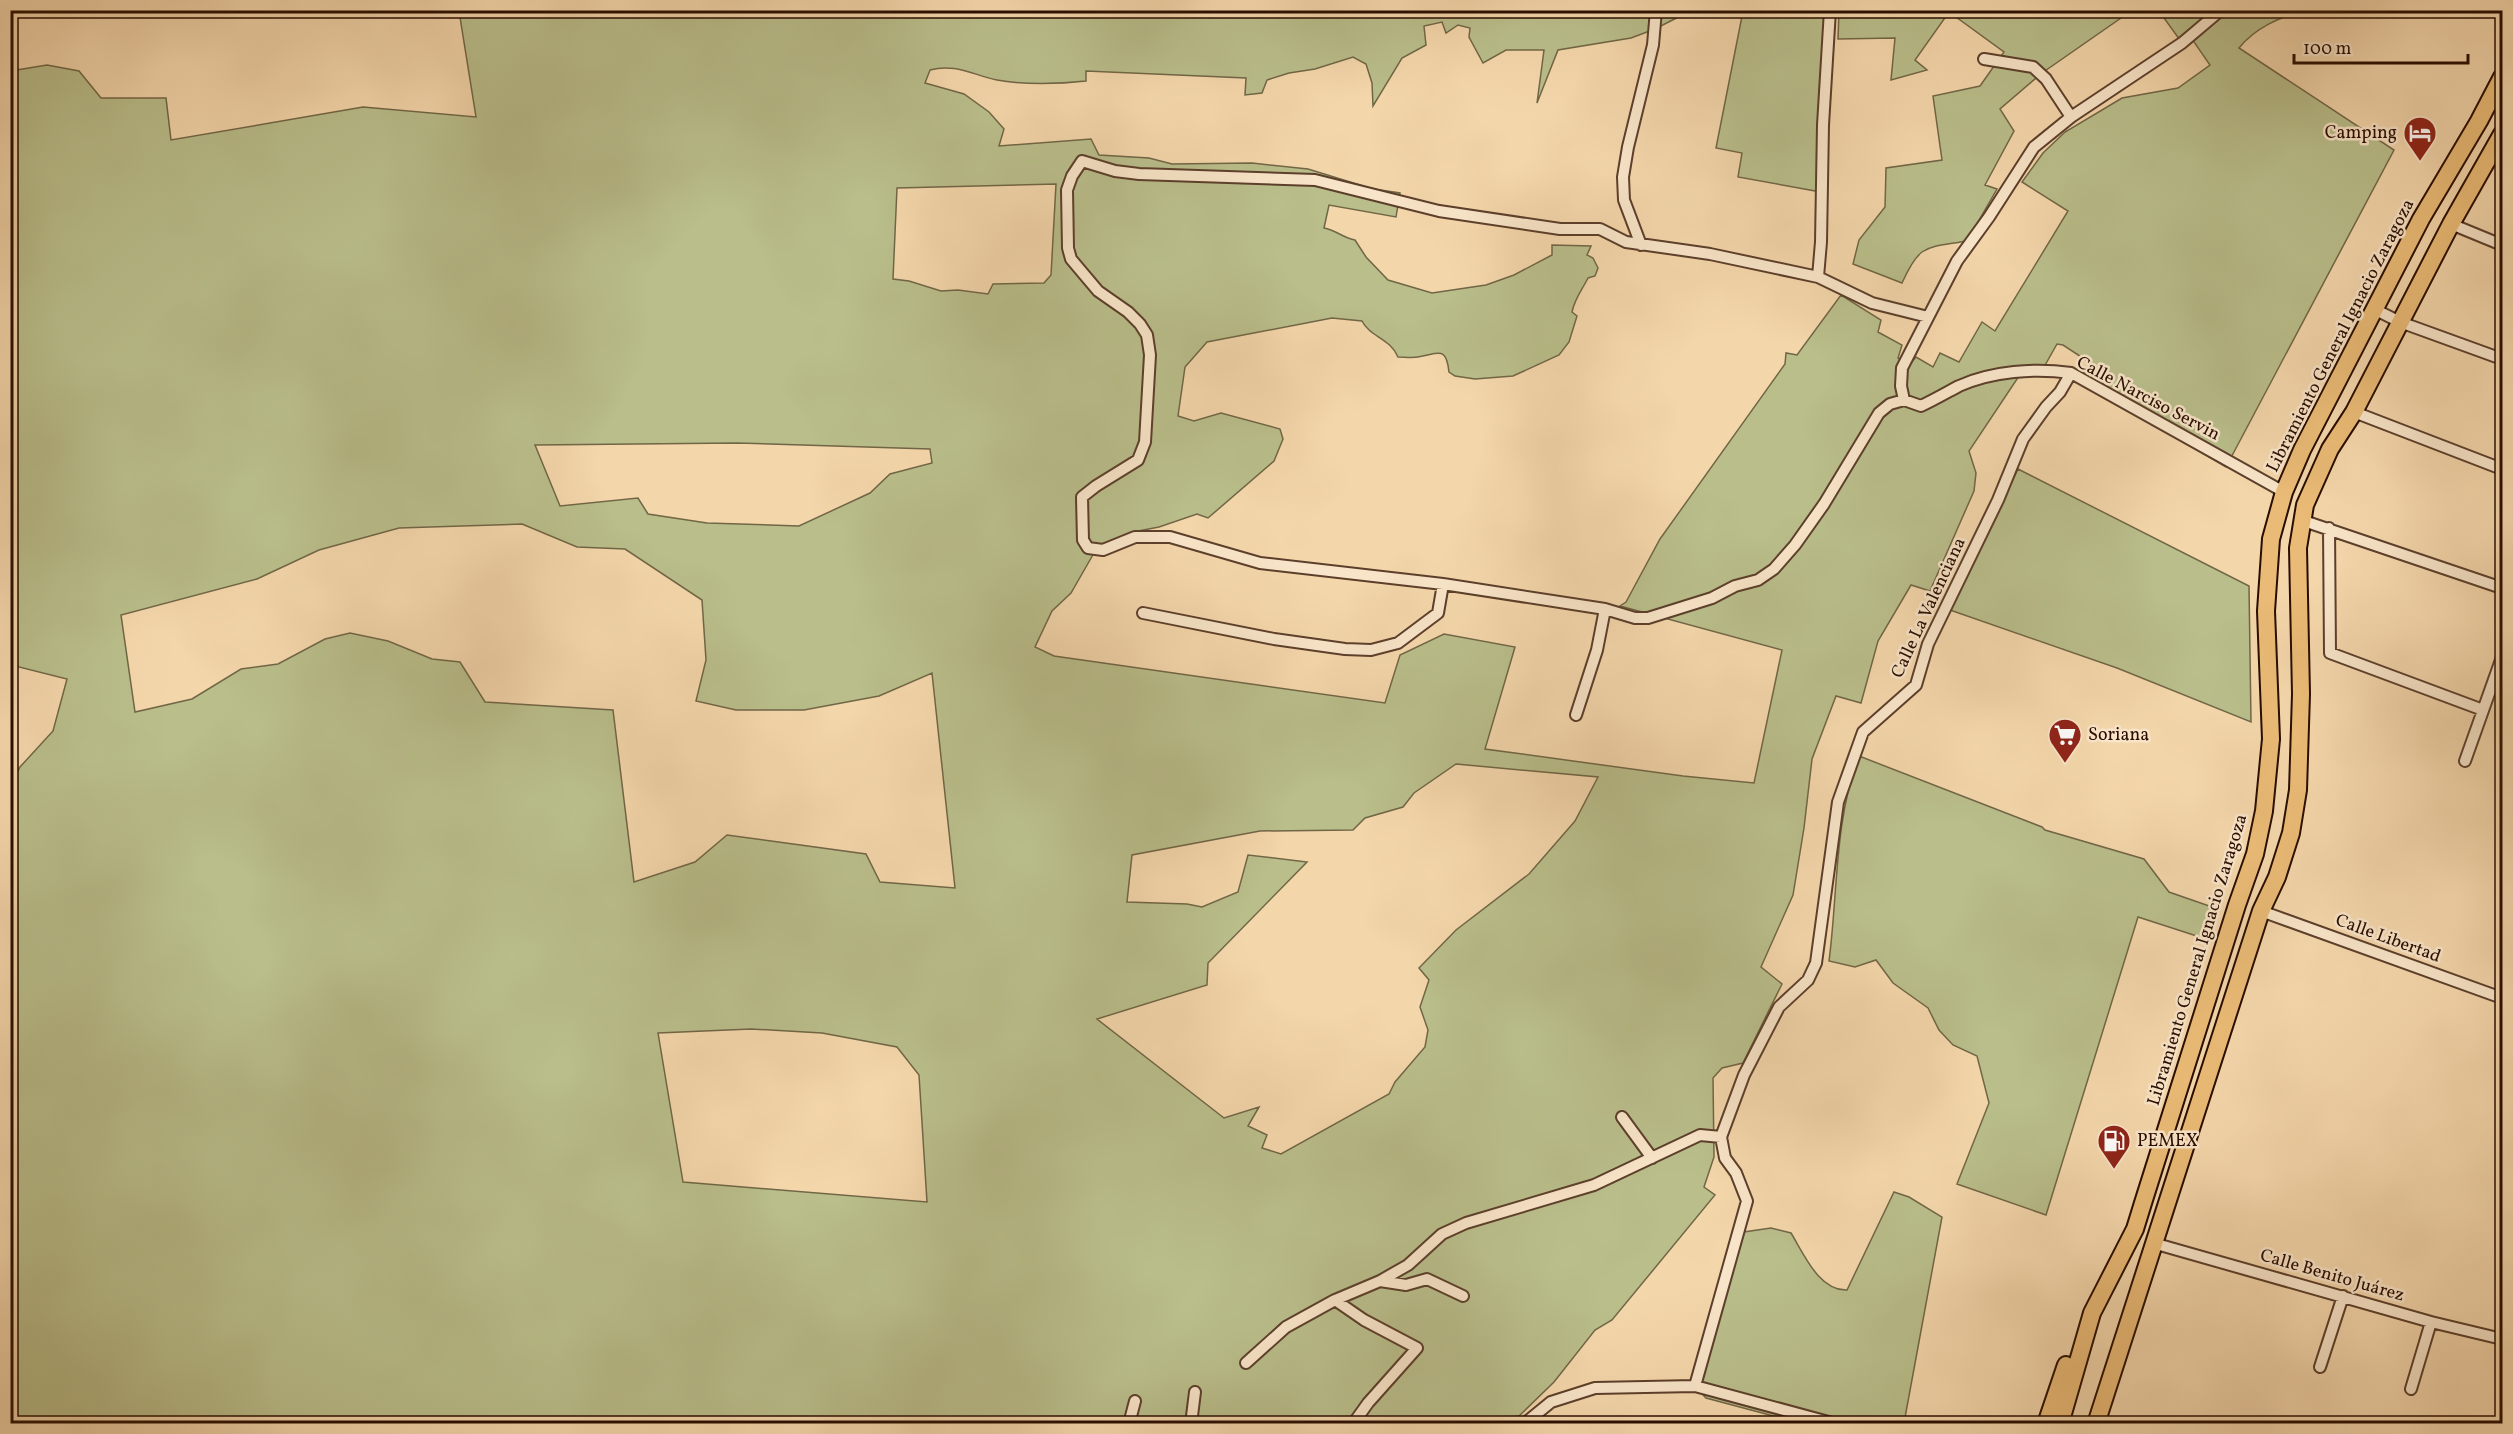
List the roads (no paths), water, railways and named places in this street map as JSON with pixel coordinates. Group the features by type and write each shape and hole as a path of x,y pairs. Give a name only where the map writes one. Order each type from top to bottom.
{"main road":[{"name":"Libramiento General Ignacio Zaragoza","path":"2060,1424 2092,1313 2135,1229 2254,854 2264,811 2271,739 2266,611 2271,539 2284,492 2302,450 2421,219 2479,121 2502,77"},
{"path":"2096,1424 2261,911 2277,876 2291,833 2298,790 2301,694 2298,548 2301,520 2312,487 2326,458 2405,324 2451,225 2502,134"},
{"path":"2046,1424 2076,1336 2092,1313"}],"street":[{"path":"1641,245 1624,200 1623,177 1653,45 1656,10"},
{"path":"1818,277 1821,242 1823,125 1830,10"},
{"path":"1928,317 1872,303 1818,277 1710,254 1626,242 1600,229 1560,229 1439,211 1316,180 1138,174 1115,171 1082,161 1072,176 1067,190 1068,248 1071,259 1098,291 1128,312 1140,324 1147,335 1150,355 1145,442 1138,460 1082,497 1083,540 1088,548 1103,550 1136,537 1170,537 1260,563 1443,584 1605,609 1635,618 1648,618 1712,598 1735,586 1758,580 1774,569 1795,545 1824,504 1880,413 1890,404 1904,400 1900,386 1902,368 1928,317 1957,261 1989,217 2034,147 2072,117 2182,42 2221,10"},
{"path":"1984,59 2033,67 2046,79 2072,117"},
{"path":"2451,225 2502,244"},
{"path":"2374,309 2405,324 2502,359"},
{"name":"Calle Narciso Servin","path":"1904,400 1921,406 1960,386 2022,371 2053,370 2071,373 2284,492"},
{"name":"Calle La Valenciana","path":"1721,1137 1744,1075 1779,1007 1808,980 1816,963 1838,802 1863,732 1916,685 1928,644 1998,500 2023,440 2046,407 2060,392 2071,373"},
{"path":"2354,412 2502,469"},
{"path":"2301,520 2502,588"},
{"path":"2329,528 2330,653 2483,710"},
{"path":"1143,613 1274,639 1345,649 1371,650 1398,643 1438,613 1443,584"},
{"path":"1576,715 1597,650 1605,609"},
{"path":"2465,761 2502,657"},
{"name":"Calle Libertad","path":"2261,911 2502,998"},
{"path":"1622,1117 1652,1158"},
{"path":"1246,1363 1286,1327 1335,1300 1380,1281 1408,1265 1442,1234 1466,1223 1594,1185 1700,1135 1721,1137 1725,1158 1736,1173 1747,1202 1695,1386"},
{"name":"Calle Benito Juárez","path":"2153,1243 2432,1322 2502,1338"},
{"path":"1380,1281 1406,1285 1427,1279 1463,1296"},
{"path":"2320,1367 2343,1296"},
{"path":"1335,1300 1364,1320 1417,1348 1368,1403 1353,1424"},
{"path":"2411,1389 2432,1322"},
{"path":"1524,1424 1551,1402 1595,1388 1695,1386 1836,1424"},
{"path":"1191,1424 1196,1392"},
{"path":"1129,1424 1136,1401"},
{"path":"2500,1424 2502,1416"}],"place":[{"name":"Camping","path":"2420,162"},
{"name":"Soriana","path":"2065,764"},
{"name":"PEMEX","path":"2114,1170"}]}
